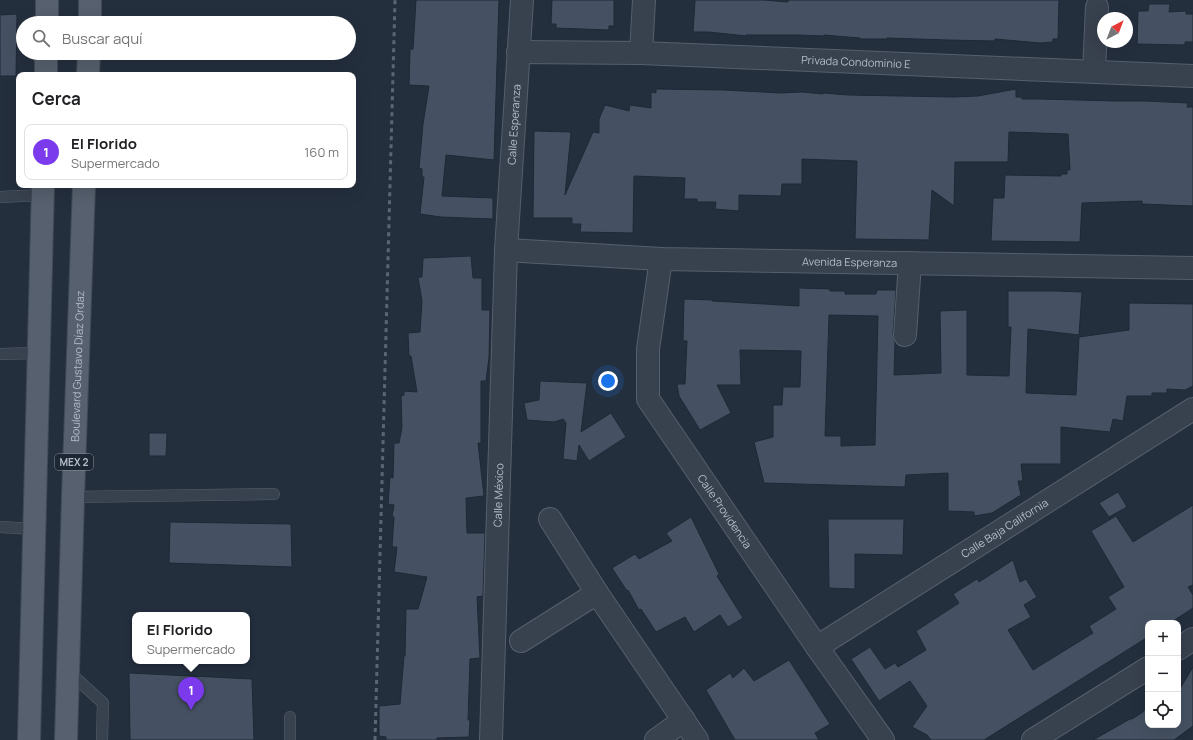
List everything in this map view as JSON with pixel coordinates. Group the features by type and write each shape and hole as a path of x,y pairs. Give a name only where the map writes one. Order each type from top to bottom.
{"main road":[{"path":"47,0 47,16"},
{"path":"90,0 90,16"},
{"path":"46,60 46,72"},
{"path":"88,72 89,60"},
{"name":"Boulevard Gustavo Díaz Ordaz","path":"66,740 84,188"},
{"path":"29,740 43,190"}],"street":[{"name":"Calle Esperanza","path":"506,250 522,0"},
{"path":"641,53 644,0"},
{"path":"1094,71 1097,7"},
{"name":"Privada Condominio E","path":"518,52 641,53 1193,76"},
{"name":"Avenida Esperanza","path":"506,250 661,259 1193,268"},
{"name":"Calle México","path":"491,740 506,250"},
{"name":"Calle Providencia","path":"661,259 648,349 648,399 817,647 883,740"},
{"path":"905,335 910,263"},
{"name":"Calle Baja California","path":"817,647 1193,409"},
{"path":"550,519 597,593 697,740"},
{"path":"521,641 597,593"},
{"path":"1181,647 1193,639"},
{"path":"1033,740 1145,670"},
{"path":"656,740 684,720"}],"lane":[{"path":"0,197 43,190"},
{"path":"0,354 38,353"},
{"path":"73,497 274,494"},
{"path":"0,527 34,529"},
{"path":"68,670 103,703 102,740"},
{"path":"290,718 290,740"}],"building":[{"path":"416,0 499,0 494,160 446,155 442,196 493,198 493,219 441,217 420,214 424,177 422,177 422,169 419,168 423,124 429,86 409,85 410,49 413,49"},
{"path":"552,0 614,0 614,26 609,26 609,30 556,28 556,24 551,24"},
{"path":"695,0 764,0 788,2 788,0 1059,0 1058,39 1053,39 1053,42 1040,43 995,39 995,41 887,38 860,39 824,35 746,36 709,32 693,32"},
{"path":"1149,4 1170,4 1169,12 1186,11 1186,14 1193,14 1193,42 1185,42 1185,45 1137,44 1138,11 1148,11"},
{"path":"17,14 16,76 0,76 0,15"},
{"path":"656,89 953,97 978,96 1016,89 1016,97 1022,97 1022,99 1188,103 1187,107 1193,107 1193,206 1142,204 1142,201 1082,203 1080,242 991,241 993,198 1004,198 1005,175 1061,176 1061,174 1067,174 1067,170 1070,170 1068,134 1009,132 1008,162 955,162 954,206 932,190 929,240 855,239 857,161 802,159 802,184 782,184 781,196 739,195 739,211 715,209 716,202 697,202 697,199 684,199 685,178 634,176 633,233 580,232 581,224 572,224 572,218 533,218 534,131 571,132 565,195 593,132 599,133 599,119 605,105 629,111 630,105 651,108 651,92 656,93"},
{"path":"471,256 473,278 482,278 482,310 490,310 489,357 486,381 481,381 481,443 478,443 484,496 466,498 467,533 485,533 483,596 477,597 480,658 470,659 468,720 470,720 469,737 437,738 437,740 386,740 386,737 379,736 379,706 400,704 405,656 406,609 418,609 427,577 394,572 397,547 392,547 394,517 392,516 394,505 388,504 390,477 393,478 394,443 399,443 402,427 401,396 404,395 404,391 417,392 411,356 409,356 408,333 420,332 422,301 418,277 422,277 423,258"},
{"path":"799,288 830,289 830,291 845,291 845,294 876,294 877,290 896,290 893,334 895,342 894,375 941,373 940,311 967,310 967,375 1009,376 1011,327 1008,327 1008,291 1082,292 1079,335 1028,329 1026,393 1076,395 1079,337 1129,330 1129,303 1193,304 1193,386 1185,390 1167,389 1167,393 1152,393 1152,396 1127,396 1123,421 1113,419 1110,432 1061,427 1061,464 1021,464 1023,481 1018,481 1021,495 992,513 974,516 974,512 948,511 948,473 906,475 905,487 764,483 754,442 773,437 773,405 782,405 783,387 800,387 801,351 740,350 741,385 717,385 731,413 700,430 679,396 677,384 685,384 687,341 683,341 684,299 799,306","holes":["829,315 878,316 875,445 841,446 841,436 825,436"]},
{"path":"540,381 587,383 581,432 611,413 626,437 589,461 579,445 577,461 563,459 566,423 563,419 554,422 527,420 524,403 539,400"},
{"path":"149,433 167,433 166,456 149,456"},
{"path":"1118,492 1127,507 1109,517 1099,503"},
{"path":"1193,505 1193,585 1188,587 1193,595 1193,608 1175,620 1145,620 1145,639 984,740 931,740 927,735 912,727 927,706 910,681 879,701 851,659 870,647 885,669 895,663 898,667 926,650 916,631 959,603 953,594 977,579 979,582 1013,560 1020,582 1026,579 1037,597 1024,605 1031,617 1008,630 1033,670 1093,633 1089,626 1116,609 1108,597 1124,587 1091,531 1116,516 1133,542"},
{"path":"691,517 719,574 717,576 743,618 728,627 720,615 694,632 685,617 656,632 641,609 639,610 628,590 627,591 612,568 635,554 639,559 672,541 666,533"},
{"path":"828,519 904,519 903,555 855,554 855,589 829,588"},
{"path":"170,522 291,524 292,567 169,563"},
{"path":"789,660 830,724 815,733 819,740 735,740 706,690 730,673 733,678 744,668 754,681"},
{"path":"1193,667 1193,726 1174,740 1093,740 1132,719 1145,709 1145,728 1181,728 1181,687"},
{"path":"129,673 252,679 254,740 130,740"}],"railway":[{"path":"375,740 395,0"}],"place":[{"name":"El Florido","path":"191,710"}]}
